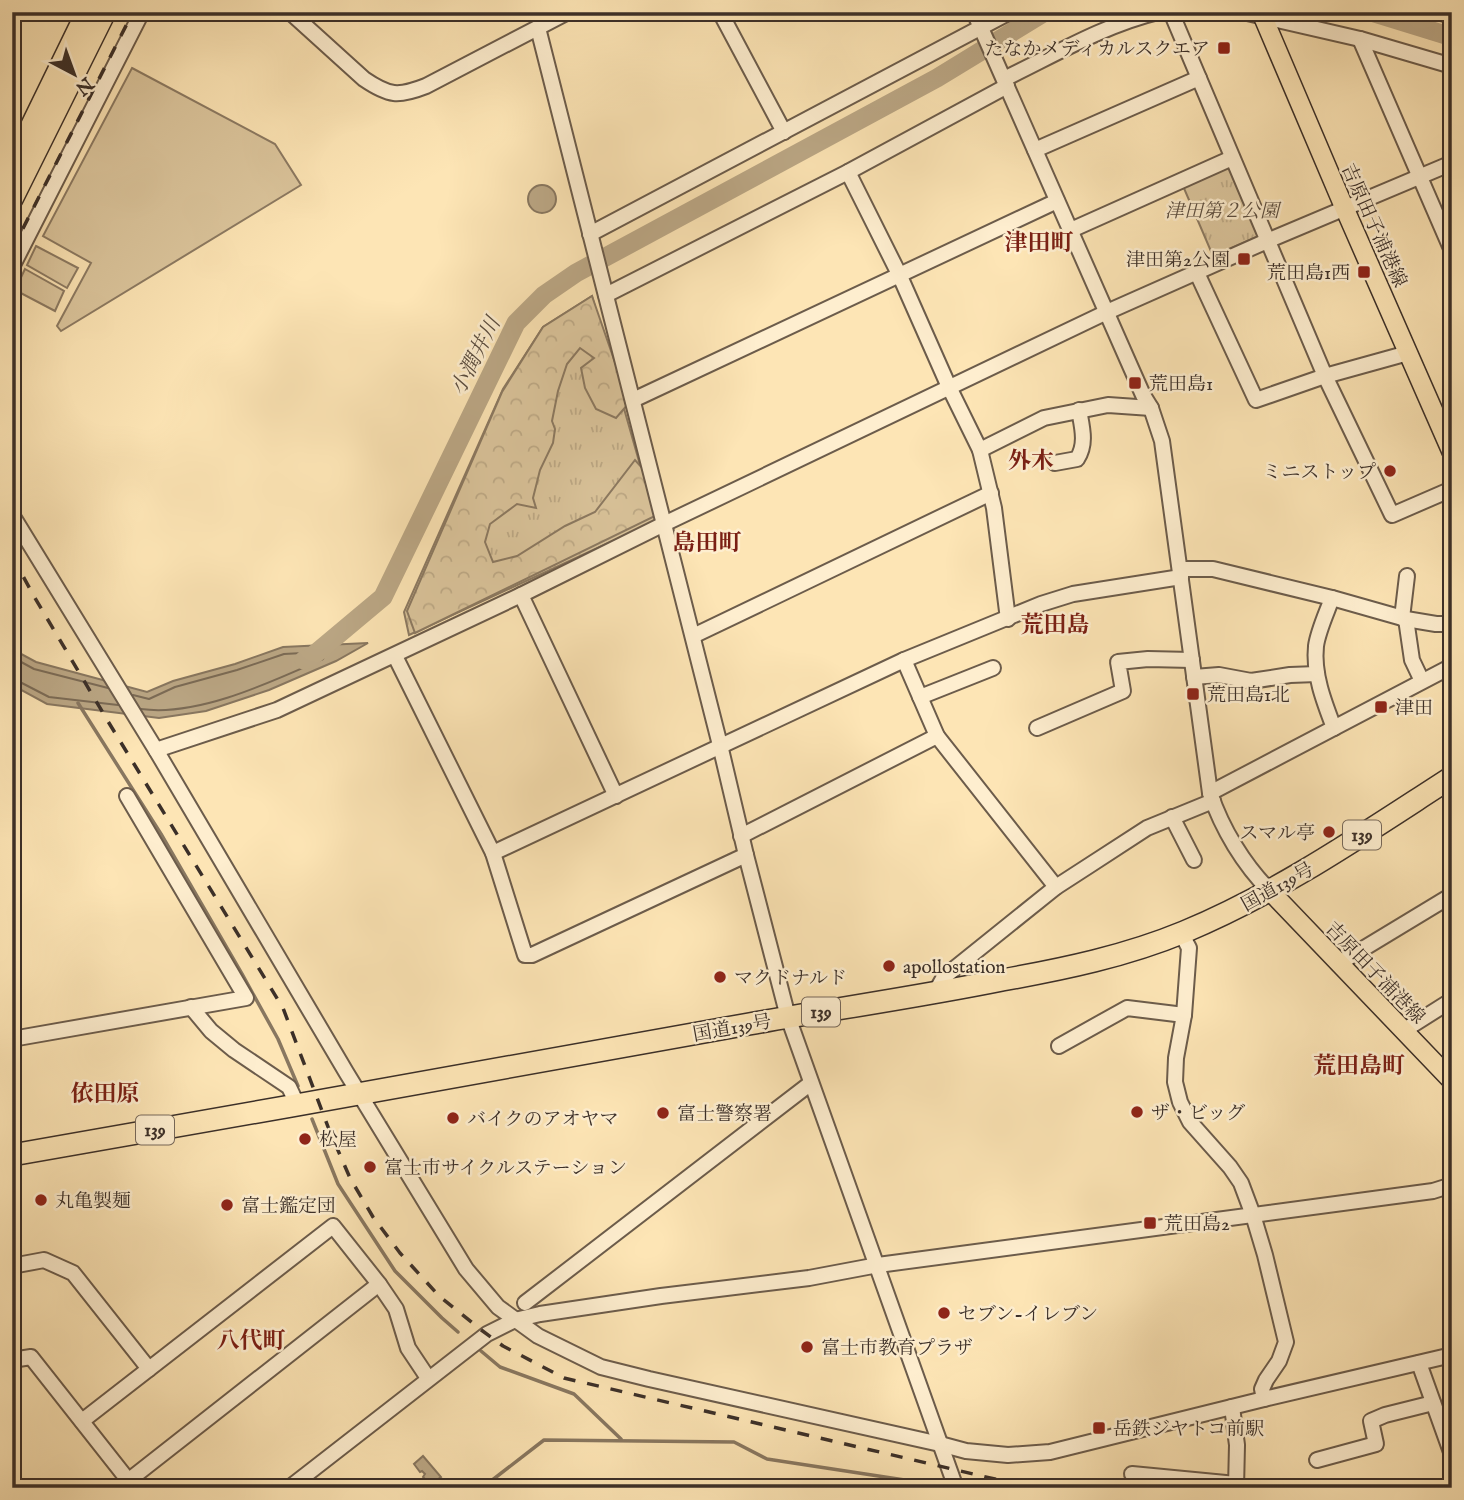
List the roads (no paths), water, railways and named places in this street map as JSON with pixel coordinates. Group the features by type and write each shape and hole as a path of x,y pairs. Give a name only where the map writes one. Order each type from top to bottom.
{"highway":[{"path":"12,166 87,12"},
{"path":"12,199 105,12"},
{"name":"国道139号","path":"12,1155 935,993 1105,959 1181,933 1270,891 1452,777"}],"main road":[{"name":"吉原田子浦港線","path":"1262,15 1408,353 1446,423 1452,453"},
{"name":"吉原田子浦港線","path":"1270,891 1452,1081"}],"street":[{"path":"12,267 142,12"},
{"path":"290,12 364,79 391,93 407,93 426,86 568,12"},
{"path":"720,12 784,132"},
{"path":"974,12 1151,408 1162,441 1211,797 1231,838 1256,878 1270,891"},
{"path":"591,239 784,132 1010,12"},
{"path":"605,292 848,172 1099,32 1158,12"},
{"path":"1171,12 1325,376 1392,515 1452,489"},
{"path":"1243,12 1360,39 1452,66"},
{"path":"1438,12 1452,16"},
{"path":"538,28 788,1017 956,1488"},
{"path":"1360,39 1452,251"},
{"path":"1035,150 1199,78"},
{"path":"1071,230 1232,159"},
{"path":"156,750 277,710 395,656 1107,312 1344,207 1452,163"},
{"path":"848,172 899,274 980,450 996,521 1007,619"},
{"path":"633,400 1058,201"},
{"path":"1197,273 1256,400 1325,376 1408,353"},
{"path":"980,450 1044,418 1108,405 1151,408"},
{"path":"1055,463 1077,459 1081,453 1083,443 1079,410"},
{"path":"692,636 991,493"},
{"path":"12,515 137,717 467,1269 498,1307 538,1336 601,1367 966,1451 1008,1455 1050,1452 1452,1355"},
{"path":"494,853 904,660 1041,604 1073,594 1213,569 1404,619 1452,624"},
{"path":"1407,576 1404,619 1412,660 1422,681"},
{"path":"521,595 616,796"},
{"path":"1332,598 1316,645 1317,674 1334,728"},
{"path":"395,656 494,853 525,955 532,955 746,855"},
{"path":"1037,728 1123,691 1118,662 1148,659 1192,660"},
{"path":"904,660 937,736 1056,887"},
{"path":"935,993 944,977 1056,887 1147,828 1211,797 1452,666"},
{"path":"920,697 992,668"},
{"path":"1194,677 1219,675 1251,681 1317,674"},
{"path":"741,836 937,736"},
{"path":"12,1038 246,998 127,796"},
{"path":"1172,817 1194,860"},
{"path":"1338,964 1452,895"},
{"path":"1181,933 1189,948 1175,1083 1180,1102 1190,1122 1241,1183 1265,1255 1286,1342 1279,1362 1262,1389 1264,1399"},
{"path":"1403,1031 1452,1000"},
{"path":"191,1007 211,1031 234,1050 289,1087 297,1104"},
{"path":"1059,1046 1127,1008 1184,1015"},
{"path":"525,1303 811,1083"},
{"path":"289,1488 487,1334 515,1320 661,1296 809,1278 878,1265 1433,1191 1452,1185"},
{"path":"82,1421 333,1226 396,1309 408,1348 428,1378"},
{"path":"12,1266 44,1260 73,1273 149,1369"},
{"path":"12,1360 31,1356 82,1421 124,1484 379,1284"},
{"path":"1419,1363 1433,1403 1447,1428 1452,1455"},
{"path":"1317,1460 1376,1444 1371,1421 1433,1403"},
{"path":"1132,1474 1236,1486 1237,1445 1232,1407"}],"water":[{"path":"542,185 552,189 556,199 552,209 542,213 532,209 528,199 532,189"},
{"path":"368,643 336,661 269,690 206,711 159,718 47,704 12,685 12,649 36,662 147,692 173,681 283,647"},
{"path":"423,1456 441,1477 430,1485 423,1477 425,1474 414,1464"}],"waterway":[{"name":"小潤井川","path":"304,660 309,659 383,597 516,323 544,295 576,273 937,78 1045,12"},
{"name":"小潤井川","path":"1371,12 1452,37"},
{"path":"78,703 161,834 242,974 278,1039 298,1086"},
{"path":"312,1119 338,1184 395,1271 458,1332"},
{"path":"481,1351 500,1367 574,1394 621,1439"},
{"path":"482,1488 544,1440 734,1442 767,1459 944,1486"}],"railway":[{"path":"12,250 133,12"},
{"path":"12,556 109,723 283,1008 350,1178 373,1217 400,1253 439,1296 503,1346 564,1378 1033,1488"}],"place":[{"name":"たなかメディカルスクエア","path":"1224,48"},
{"name":"津田第2公園","path":"1244,259"},
{"name":"荒田島1西","path":"1364,272"},
{"name":"荒田島1","path":"1135,383"},
{"name":"ミニストップ","path":"1390,471"},
{"name":"荒田島1北","path":"1193,694"},
{"name":"津田","path":"1381,707"},
{"name":"スマル亭","path":"1329,832"},
{"name":"apollostation","path":"889,966"},
{"name":"マクドナルド","path":"720,977"},
{"name":"ザ・ビッグ","path":"1137,1112"},
{"name":"富士警察署","path":"663,1113"},
{"name":"バイクのアオヤマ","path":"453,1118"},
{"name":"松屋","path":"305,1139"},
{"name":"富士市サイクルステーション","path":"370,1167"},
{"name":"丸亀製麺","path":"41,1200"},
{"name":"富士鑑定団","path":"227,1205"},
{"name":"荒田島2","path":"1150,1223"},
{"name":"セブン-イレブン","path":"944,1313"},
{"name":"富士市教育プラザ","path":"807,1347"},
{"name":"岳鉄ジヤトコ前駅","path":"1099,1428"}],"district":[{"name":"津田町","path":"1039,242"},
{"name":"外木","path":"1031,460"},
{"name":"島田町","path":"707,542"},
{"name":"荒田島","path":"1055,624"},
{"name":"荒田島町","path":"1359,1065"},
{"name":"依田原","path":"105,1093"},
{"name":"八代町","path":"251,1340"}],"park label":[{"name":"津田第２公園","path":"1222,210"}]}
